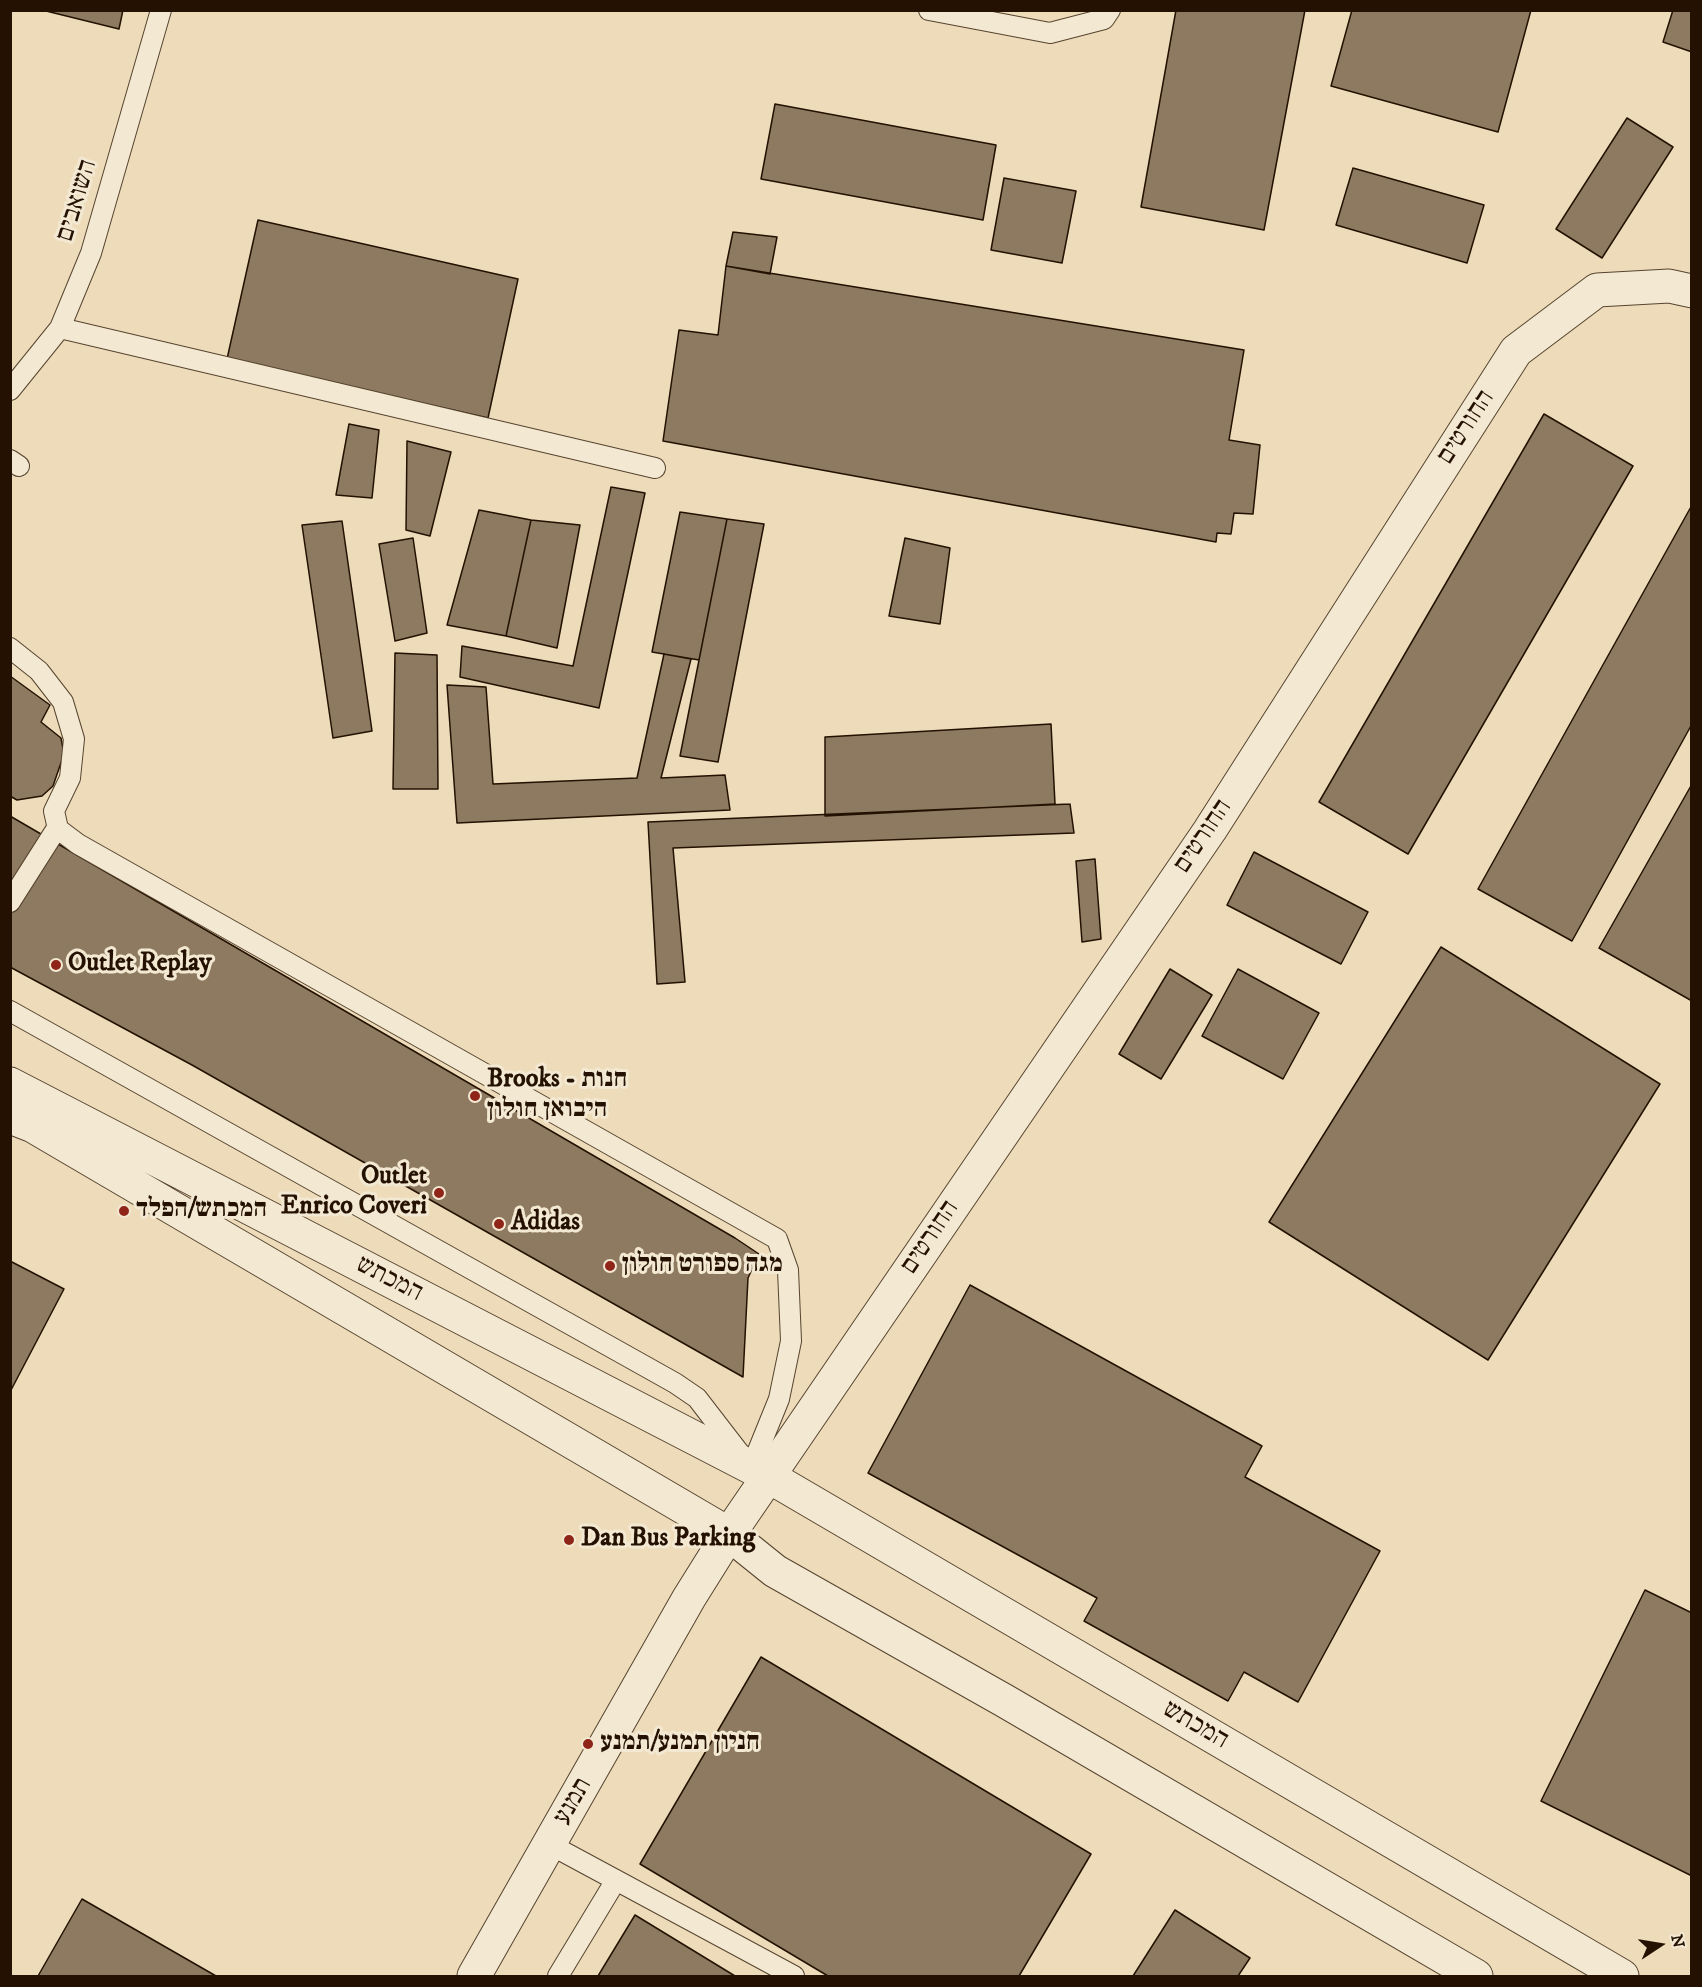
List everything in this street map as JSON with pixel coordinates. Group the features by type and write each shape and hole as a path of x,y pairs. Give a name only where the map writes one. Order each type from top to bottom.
{"street":[{"name":"החורטים","path":"760,1472 1210,830 1516,351 1597,290 1670,286 1692,291"},
{"name":"המכתש","path":"10,1084 760,1472 1622,1977"},
{"name":"המכתש","path":"18,1127 729,1534 774,1571 1005,1701 1464,1974"},
{"path":"729,1534 760,1472"},
{"name":"תמנע","path":"474,1977 689,1599 729,1534"}],"lane":[{"name":"השואבים","path":"10,390 60,328 91,253 161,10"},
{"path":"929,10 1050,33 1104,19 1110,10"},
{"path":"60,328 655,468"},
{"path":"10,648 39,671 63,702 74,739 70,778 54,810 58,829 78,844 777,1239 788,1270 791,1341 760,1472"},
{"path":"10,902 58,829"},
{"path":"10,1011 675,1383 697,1398 760,1472"},
{"path":"549,1844 788,1975"},
{"path":"558,1977 616,1880"}],"building":[{"path":"42,10 123,10 119,29"},
{"path":"1176,10 1305,10 1264,230 1141,207"},
{"path":"1352,10 1531,10 1498,132 1331,86"},
{"path":"1673,10 1692,10 1692,52 1663,42"},
{"path":"775,104 996,145 983,220 761,179"},
{"path":"1627,118 1673,147 1602,258 1556,229"},
{"path":"1353,168 1484,205 1467,263 1336,225"},
{"path":"1004,178 1076,191 1062,263 991,250"},
{"path":"258,220 518,279 488,418 227,359"},
{"path":"733,232 777,237 770,274 726,266"},
{"path":"726,266 1244,350 1229,440 1260,445 1253,514 1234,513 1231,534 1217,533 1216,542 663,441 679,330 718,335"},
{"path":"1544,414 1633,466 1408,854 1319,802"},
{"path":"349,424 379,430 372,498 336,495"},
{"path":"407,441 451,452 430,536 406,530"},
{"path":"611,487 645,493 599,708 460,677 462,646 573,666"},
{"path":"1692,505 1692,724 1572,941 1478,889"},
{"path":"479,510 531,520 506,636 447,625"},
{"path":"680,512 727,519 699,660 652,652"},
{"path":"727,519 764,524 718,762 680,756"},
{"path":"531,520 580,525 557,648 506,636"},
{"path":"342,521 372,731 333,738 302,525"},
{"path":"413,538 427,633 395,641 379,544"},
{"path":"905,538 950,548 940,624 889,616"},
{"path":"395,653 437,655 438,789 393,789"},
{"path":"664,654 691,659 661,778 725,775 730,810 457,823 447,685 486,687 493,784 637,778"},
{"path":"10,676 50,705 41,722 61,738 64,754 53,786 42,796 17,800 10,796"},
{"path":"1051,724 1055,804 825,816 825,737"},
{"path":"1692,784 1692,1001 1599,948"},
{"path":"1070,804 1074,833 673,848 685,982 657,984 648,822"},
{"path":"10,816 759,1254 748,1278 743,1377 192,1065 10,967"},
{"path":"1254,852 1368,912 1341,964 1227,905"},
{"path":"1095,859 1101,939 1082,942 1076,861"},
{"path":"1441,947 1660,1084 1488,1360 1269,1222"},
{"path":"1170,969 1212,995 1161,1079 1119,1054"},
{"path":"1238,969 1319,1013 1283,1079 1202,1036"},
{"path":"10,1261 64,1289 10,1392"},
{"path":"970,1285 1262,1446 1245,1477 1380,1551 1298,1702 1244,1672 1228,1701 1084,1621 1097,1598 868,1473"},
{"path":"1645,1590 1692,1613 1692,1876 1541,1801"},
{"path":"761,1657 1091,1854 1019,1976 828,1976 640,1864"},
{"path":"82,1899 216,1976 38,1976"},
{"path":"1175,1910 1250,1958 1238,1976 1133,1976"},
{"path":"635,1915 735,1976 598,1976"}],"place":[{"name":"Outlet Replay","path":"56,965"},
{"name":"Brooks - חנות היבואן חולון","path":"475,1096"},
{"name":"Outlet Enrico Coveri","path":"439,1193"},
{"name":"המכתש/הפלד","path":"124,1211"},
{"name":"Adidas","path":"499,1224"},
{"name":"מגה ספורט חולון","path":"610,1266"},
{"name":"Dan Bus Parking","path":"569,1540"},
{"name":"חניון תמנע/תמנע","path":"588,1744"}]}
